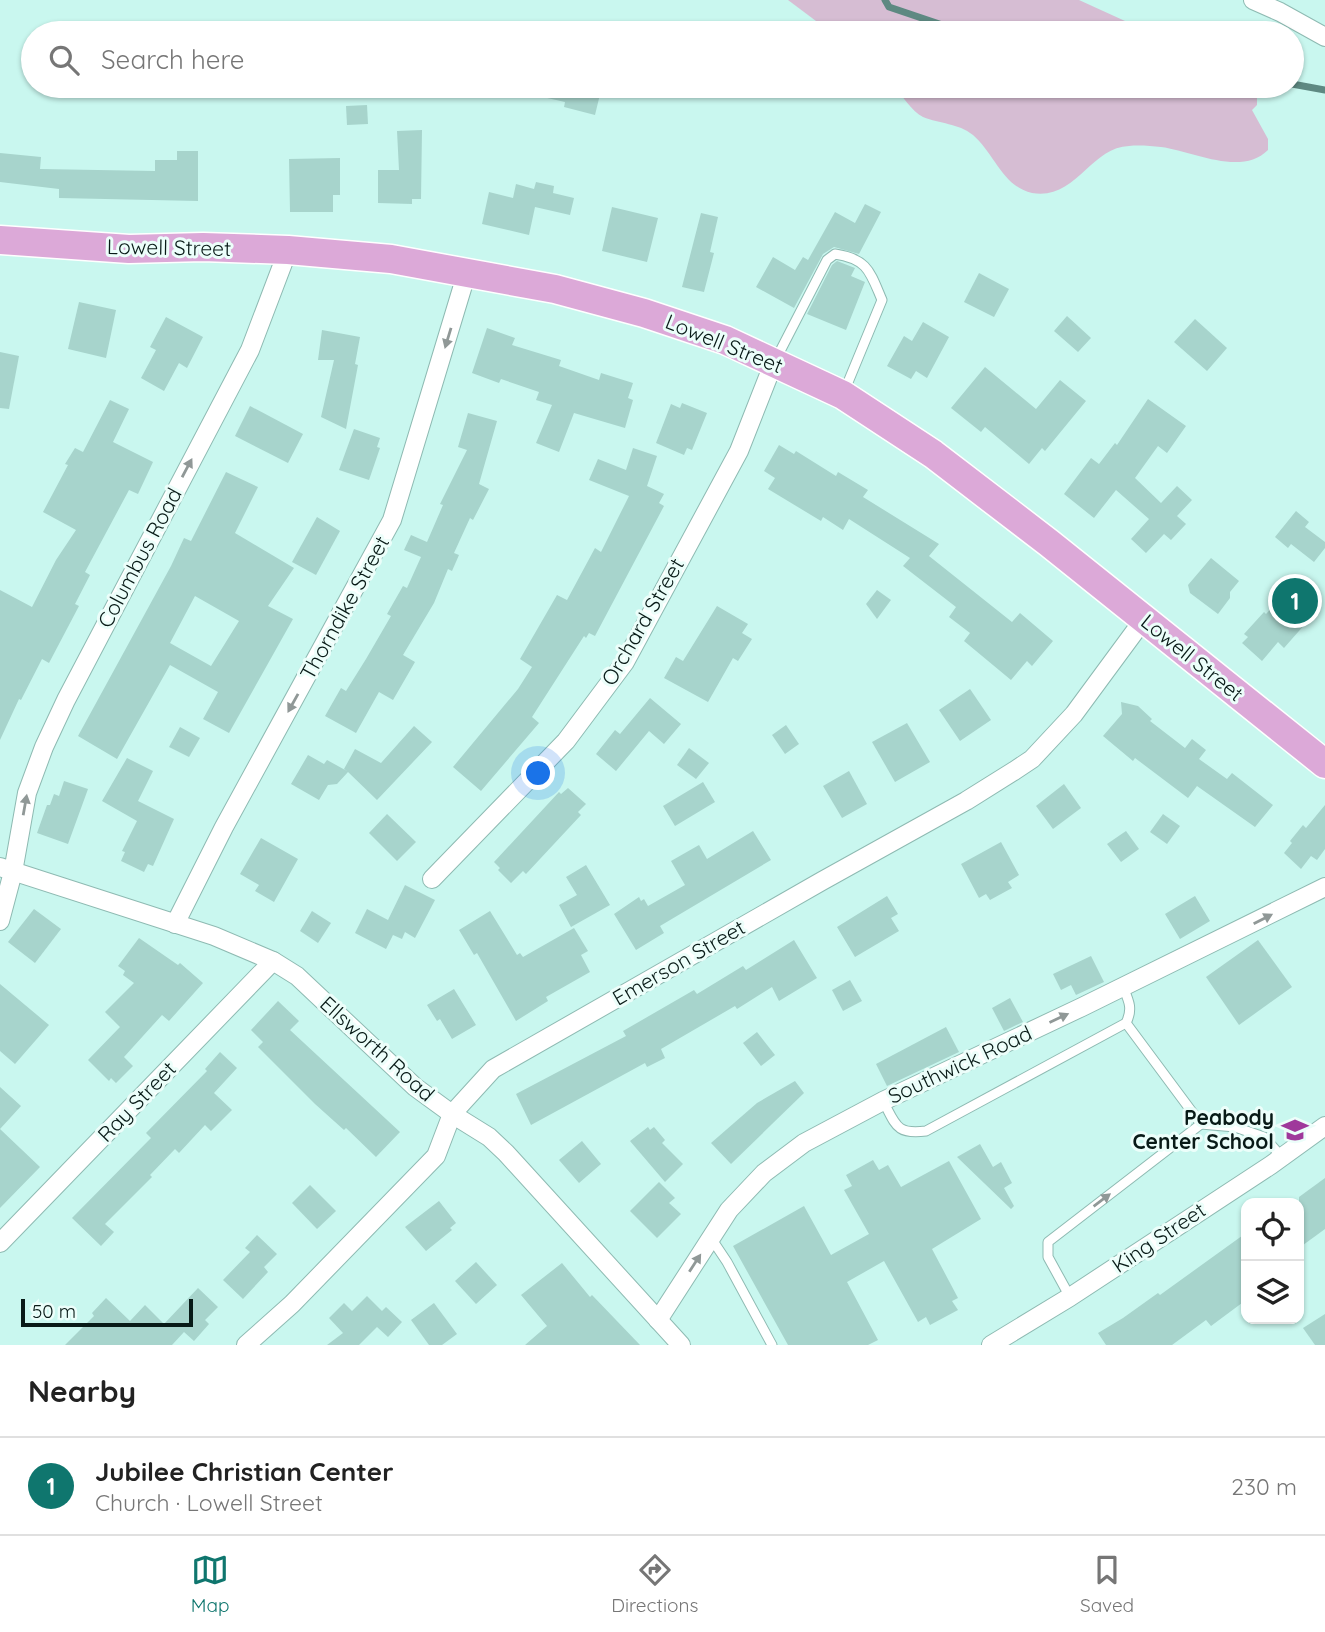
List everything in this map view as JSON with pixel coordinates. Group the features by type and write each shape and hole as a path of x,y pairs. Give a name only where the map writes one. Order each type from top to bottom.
{"main road":[{"name":"Lowell Street","path":"0,240 129,249 203,247 288,250 391,259 555,289 644,313 725,340 843,395 933,454 1325,764"}],"street":[{"path":"1253,0 1296,21"},
{"path":"1304,25 1325,37"},
{"name":"Columbus Road","path":"0,921 6,870 27,793 47,740 250,350 288,250"},
{"name":"Thorndike Street","path":"175,924 224,827 392,520 467,272"},
{"name":"Orchard Street","path":"432,879 566,741 625,662 739,452 774,362"},
{"name":"Emerson Street","path":"246,1345 292,1304 436,1156 452,1114 493,1069 966,801 1032,758 1074,714 1144,619"},
{"name":"Ellsworth Road","path":"6,870 245,947 297,976 415,1087 489,1137 506,1153 681,1345"},
{"name":"Southwick Road","path":"657,1320 729,1210 764,1173 804,1143 883,1101 1325,887"},
{"name":"Ray Street","path":"0,1243 273,961"},
{"name":"King Street","path":"991,1345 1070,1297 1325,1126"}],"lane":[{"path":"774,362 827,260 835,254 855,257 871,274 881,300 843,395"},
{"path":"883,1101 897,1129 909,1133 926,1131 1126,1023 1131,1006 1123,987"},
{"path":"1126,1023 1201,1124"},
{"path":"1070,1297 1048,1257 1048,1242 1201,1124 1235,1127 1264,1137 1282,1157"},
{"path":"711,1238 772,1345"}],"shaded area":[{"path":"788,0 1079,0 1125,21 816,21"},
{"path":"904,98 1257,98 1257,105 1252,110 1268,139 1268,150 1257,158 1231,162 1174,149 1129,146 1104,155 1060,189 1047,193 1032,193 1022,190 1006,177 973,135 961,128 923,117"}],"building":[{"path":"547,98 599,98 595,115 564,107 565,102"},
{"path":"367,105 368,124 347,125 346,106"},
{"path":"422,130 421,199 412,199 412,204 378,203 378,170 399,170 397,131"},
{"path":"177,151 198,151 198,201 59,198 59,189 0,182 0,153 41,157 40,169 155,171 155,160 177,160"},
{"path":"340,158 340,195 333,195 333,212 290,212 289,159"},
{"path":"536,182 554,186 553,193 574,198 570,215 535,207 529,235 482,224 489,192 513,198 516,184 534,189"},
{"path":"865,204 881,212 859,254 834,247 823,254 794,308 756,287 773,257 795,270 803,257 808,260 835,212 855,223"},
{"path":"612,207 658,218 647,262 602,251"},
{"path":"701,213 718,217 710,252 714,253 704,292 682,287"},
{"path":"837,261 855,268 851,276 865,282 846,330 807,314 832,265"},
{"path":"979,273 1009,289 994,317 964,302"},
{"path":"79,302 116,310 106,358 68,349"},
{"path":"1067,316 1091,338 1078,352 1054,331"},
{"path":"166,317 203,337 187,368 179,363 164,391 141,378 156,350 150,347"},
{"path":"1195,319 1227,348 1207,371 1174,342"},
{"path":"923,322 949,337 927,378 916,371 911,379 887,366 904,336 912,341"},
{"path":"487,328 515,338 512,345 561,360 559,366 599,380 601,373 633,383 628,398 633,400 625,428 574,413 559,452 536,443 552,405 536,400 539,392 501,379 499,383 472,373"},
{"path":"322,330 360,337 355,364 358,365 346,429 321,417 334,360 318,360"},
{"path":"0,352 19,356 9,409 0,408"},
{"path":"985,367 1036,409 1060,380 1086,401 1045,451 1042,448 1029,464 985,427 981,432 951,408"},
{"path":"1148,399 1186,426 1167,453 1158,446 1135,478 1161,503 1177,486 1192,500 1177,516 1186,524 1171,540 1164,534 1146,553 1131,539 1149,519 1116,490 1094,518 1064,494 1091,458 1099,464 1115,443 1117,445"},
{"path":"110,400 129,409 113,442 153,462 138,494 129,490 85,572 90,575 75,604 79,606 49,663 42,659 0,740 0,590 32,607 56,560 76,530 43,512 68,465 65,464 75,448 83,452"},
{"path":"682,403 707,413 692,450 687,448 684,455 656,443 671,404 680,408"},
{"path":"250,406 303,434 288,463 235,436"},
{"path":"468,413 497,421 479,484 489,489 473,520 470,518 454,553 459,555 452,571 448,569 434,603 403,655 415,662 393,700 379,692 356,733 325,716 341,688 346,691 366,659 391,616 387,614 403,586 407,588 421,557 404,550 411,535 427,542 443,505 440,504 467,450 458,447"},
{"path":"354,429 380,438 377,447 380,448 369,480 339,470"},
{"path":"779,445 794,454 796,451 836,476 838,472 868,490 863,497 939,544 929,556 1012,622 1020,613 1053,641 1032,666 1027,661 1011,680 964,641 970,633 949,617 956,607 903,566 910,558 849,519 843,530 823,517 821,521 768,489 775,478 764,471"},
{"path":"633,448 657,456 647,486 664,494 659,503 664,506 595,636 589,633 586,638 584,636 532,717 539,723 481,791 453,767 518,689 532,667 520,659 557,595 567,600 595,548 601,552 629,496 589,480 598,459 626,470"},
{"path":"226,472 258,487 235,533 294,568 268,606 293,619 229,733 203,719 218,692 170,665 117,759 78,736 184,538 191,541","holes":["195,596 239,621 211,666 170,643"]},
{"path":"1296,511 1309,522 1305,527 1325,542 1325,548 1314,562 1291,544 1288,548 1275,537"},
{"path":"317,517 340,531 316,575 292,562"},
{"path":"1211,558 1239,581 1218,614 1190,593 1188,585"},
{"path":"877,590 891,600 877,619 866,604"},
{"path":"1286,592 1301,606 1295,613 1306,623 1284,648 1278,642 1262,661 1242,643 1248,637 1244,634"},
{"path":"717,606 748,624 742,633 752,639 738,661 733,658 708,702 664,678 676,657 683,661"},
{"path":"970,689 991,720 960,741 939,710"},
{"path":"650,698 681,724 664,744 649,731 616,771 596,754 615,730 620,734"},
{"path":"1121,702 1138,706 1152,719 1150,721 1185,748 1192,739 1206,750 1199,759 1227,779 1232,773 1273,805 1255,827 1197,786 1188,798 1135,758 1133,761 1103,736 1122,714"},
{"path":"907,723 930,762 895,782 872,742"},
{"path":"786,725 799,744 785,754 772,735"},
{"path":"414,726 432,742 377,800 348,772 337,784 328,785 319,800 291,784 308,755 324,764 327,760 347,771 344,769 355,749 381,763"},
{"path":"180,727 200,738 189,757 169,747"},
{"path":"689,748 709,763 696,779 677,765"},
{"path":"127,758 153,771 138,801 174,819 153,866 148,864 144,872 121,861 125,852 122,851 137,821 102,801"},
{"path":"849,771 867,804 842,818 823,786"},
{"path":"64,781 88,789 68,844 37,833 47,805 50,805 54,794 59,796"},
{"path":"703,782 715,802 675,826 663,806"},
{"path":"1064,784 1081,808 1053,829 1036,806"},
{"path":"568,788 586,804 578,812 581,815 526,874 523,871 511,883 494,862 559,792 561,794"},
{"path":"1325,805 1325,849 1317,860 1311,856 1301,869 1284,853 1303,825 1306,828"},
{"path":"387,814 416,842 397,861 369,833"},
{"path":"1163,814 1180,826 1167,844 1150,832"},
{"path":"753,831 771,860 660,926 664,933 636,950 614,914 639,897 641,901 644,899 648,906 685,885 671,861 699,845 707,859"},
{"path":"1126,831 1139,849 1121,862 1107,844"},
{"path":"261,838 298,859 274,902 255,891 259,885 240,874"},
{"path":"1001,842 1019,875 1008,882 1012,888 990,900 986,894 979,898 961,864"},
{"path":"586,865 610,905 571,927 559,905 577,895 566,877"},
{"path":"405,885 435,900 415,938 405,932 402,939 393,935 386,949 355,933 367,909 388,920"},
{"path":"887,896 898,914 891,918 899,931 855,957 837,927"},
{"path":"1195,896 1210,921 1180,939 1165,914"},
{"path":"34,909 61,929 35,963 8,942"},
{"path":"312,911 331,923 318,943 300,931"},
{"path":"490,911 517,955 520,953 523,957 574,928 588,951 581,955 590,972 546,997 548,1001 516,1021 477,953 474,955 459,930"},
{"path":"139,938 178,965 180,963 203,983 169,1021 162,1015 124,1057 133,1066 116,1083 111,1078 109,1081 88,1060 120,1027 105,1012 134,983 123,975 125,971 118,966"},
{"path":"794,940 817,978 779,1001 772,987 737,1009 735,1006 661,1049 665,1058 647,1067 645,1063 531,1125 516,1094 626,1036 623,1031 694,990 697,994 743,966 746,970"},
{"path":"1258,940 1292,987 1239,1025 1206,977"},
{"path":"1091,956 1104,982 1076,995 1071,985 1061,990 1053,974"},
{"path":"850,980 862,1001 843,1011 832,990"},
{"path":"0,984 49,1025 15,1064 0,1051"},
{"path":"454,989 476,1025 452,1039 440,1019 437,1021 427,1005"},
{"path":"1010,998 1023,1022 1004,1031 992,1008"},
{"path":"278,1001 299,1021 290,1030 400,1132 376,1157 346,1128 344,1130 315,1104 258,1047 263,1042 251,1030"},
{"path":"946,1027 959,1052 887,1086 876,1064"},
{"path":"757,1032 775,1055 761,1066 743,1043"},
{"path":"220,1052 237,1068 214,1093 232,1110 211,1131 205,1125 179,1153 175,1149 150,1175 152,1177 105,1224 114,1232 101,1246 72,1218 151,1138 146,1133 207,1071 205,1069"},
{"path":"795,1081 804,1093 731,1164 711,1143 757,1103"},
{"path":"0,1087 21,1106 0,1129"},
{"path":"648,1127 650,1130 654,1127 665,1140 662,1143 683,1164 665,1182 630,1141"},
{"path":"0,1129 40,1167 0,1208"},
{"path":"582,1141 601,1164 579,1183 559,1160"},
{"path":"980,1144 993,1167 1001,1162 1012,1183 1004,1188 1014,1206 1011,1209 957,1157"},
{"path":"873,1160 879,1170 888,1165 901,1187 949,1161 981,1219 932,1249 958,1298 952,1301 958,1310 930,1325 926,1317 918,1322 884,1261 847,1282 878,1340 868,1345 788,1345 733,1246 804,1206 831,1255 869,1234 844,1190 852,1186 846,1175"},
{"path":"1325,1178 1325,1229 1304,1244 1304,1198 1299,1197"},
{"path":"659,1182 675,1198 669,1203 681,1214 657,1238 630,1211"},
{"path":"310,1185 336,1211 317,1229 292,1203"},
{"path":"439,1201 456,1223 450,1228 452,1230 426,1251 405,1227"},
{"path":"257,1235 277,1254 264,1267 268,1272 243,1299 223,1280 250,1252 245,1248"},
{"path":"1241,1237 1241,1304 1211,1326 1206,1320 1172,1345 1106,1345 1098,1333 1158,1293 1160,1295"},
{"path":"476,1262 497,1285 476,1304 455,1281"},
{"path":"562,1263 590,1297 592,1295 640,1345 525,1345 547,1326 521,1295"},
{"path":"198,1288 218,1307 205,1320 209,1324 194,1341 184,1332 172,1345 65,1345 94,1316 92,1313 106,1298 130,1321 145,1305 164,1324"},
{"path":"367,1296 382,1311 386,1307 402,1322 388,1337 377,1327 359,1345 327,1345 343,1333 329,1318 344,1303 352,1311"},
{"path":"434,1303 457,1334 442,1345 429,1345 411,1320"},
{"path":"1325,1314 1325,1345 1315,1345 1303,1328"}],"waterway":[{"path":"885,0 889,7 930,21"},
{"path":"1304,86 1325,90"}],"place":[{"name":"Jubilee Christian Center","path":"1295,601"},
{"name":"Peabody Center School","path":"1295,1130"}]}
